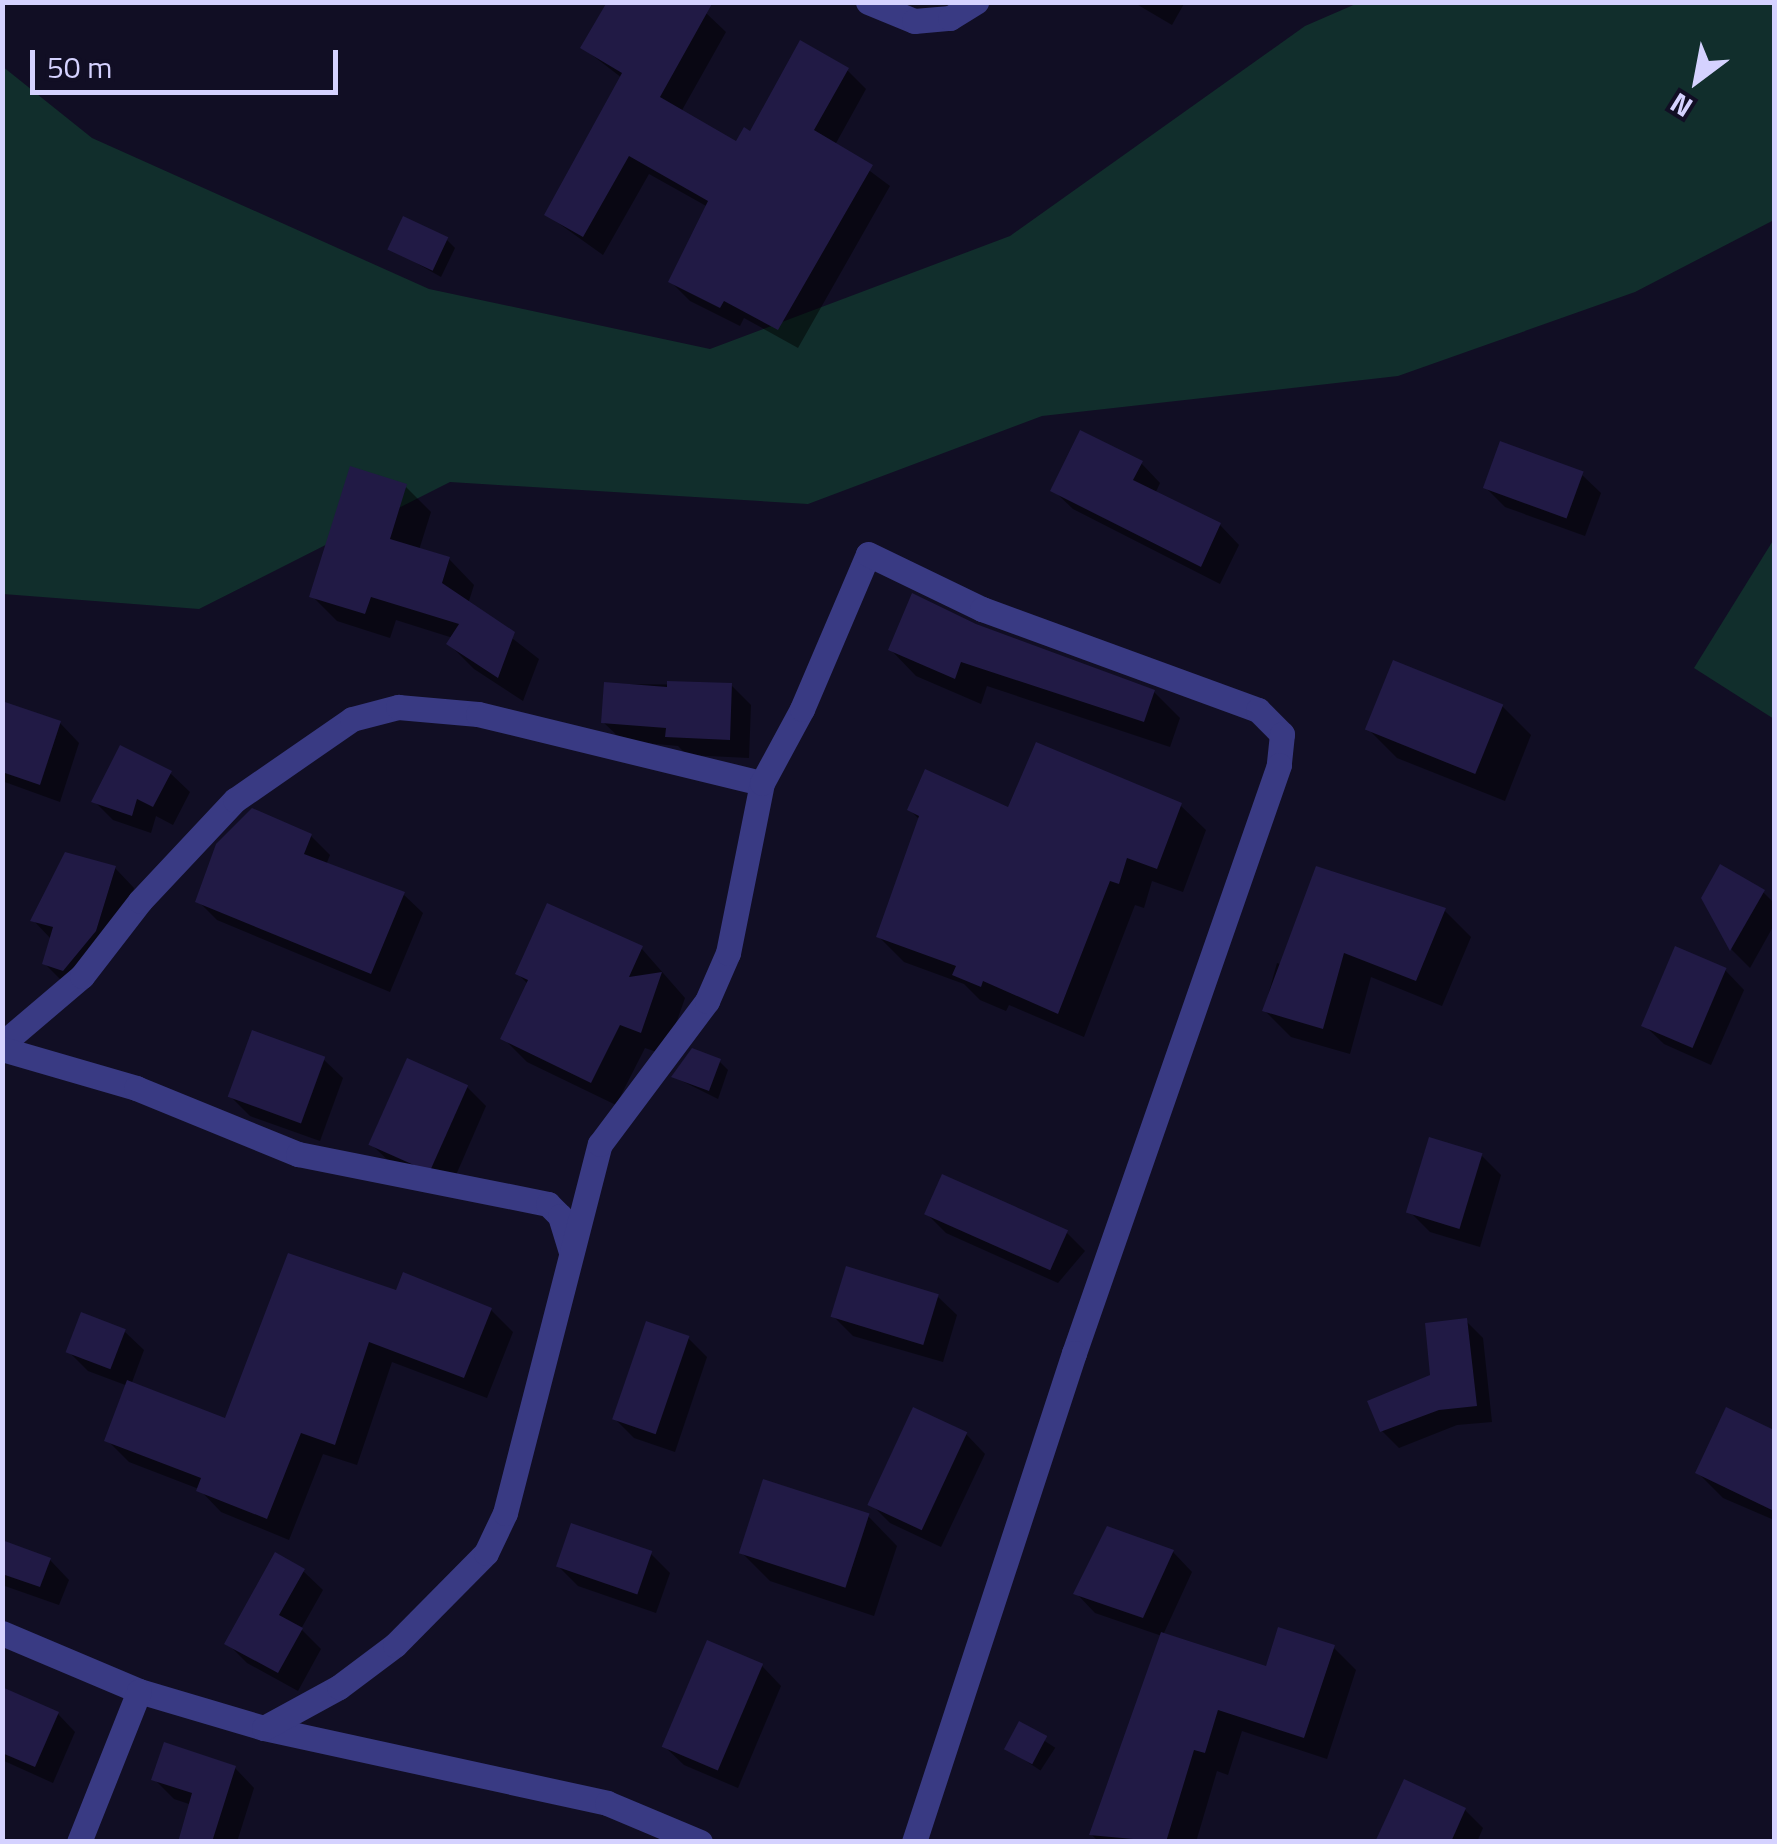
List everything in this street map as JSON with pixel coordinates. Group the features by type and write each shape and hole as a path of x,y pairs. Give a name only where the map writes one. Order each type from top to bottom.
{"street":[{"path":"868,2 914,22 950,18 976,2"},
{"path":"264,1728 339,1687 396,1645 486,1552 504,1513 600,1144 706,1000 728,953 762,783 868,554 982,609 1258,710 1282,734 1280,765 1074,1352 914,1842"},
{"path":"2,1046 82,976 140,901 235,800 352,719 398,708 478,714 762,783"},
{"path":"2,1046 136,1088 298,1154 548,1204 560,1216 572,1256"},
{"path":"2,1633 138,1691 264,1728 607,1803 700,1842"},
{"path":"79,1842 138,1691"}],"green space":[{"path":"1358,3 1774,3 1774,220 1635,292 1398,376 1042,416 808,504 450,482 199,609 3,594 2,66 92,138 429,289 710,349 1010,236 1305,26"},
{"path":"1774,539 1774,719 1694,668"}],"building":[{"path":"607,2 713,2 660,97 736,141 744,127 750,131 800,40 849,68 814,130 873,165 778,330 724,301 720,308 668,282 708,201 629,156 583,237 544,215 622,73 580,48"},
{"path":"403,216 448,237 433,271 387,250"},
{"path":"1080,430 1143,461 1133,480 1221,523 1201,567 1050,491"},
{"path":"1500,441 1584,471 1567,518 1483,488"},
{"path":"350,466 407,484 390,539 450,557 442,583 515,632 498,678 446,644 459,624 371,597 365,614 309,597"},
{"path":"912,593 976,624 1155,690 1144,722 961,662 955,679 888,650"},
{"path":"1393,660 1503,705 1475,774 1365,730"},
{"path":"667,681 732,683 730,740 665,737 666,728 601,723 604,682 667,687"},
{"path":"2,701 61,721 40,785 2,772"},
{"path":"1036,742 1182,803 1157,869 1127,858 1119,884 1110,881 1058,1014 983,981 981,987 952,975 956,966 876,937 919,816 907,810 925,769 1008,807"},
{"path":"120,745 172,771 153,807 137,799 132,816 91,802"},
{"path":"252,808 312,834 304,854 405,892 371,974 195,902 216,844"},
{"path":"65,852 116,866 96,931 63,971 42,964 53,927 30,921"},
{"path":"1720,864 1765,890 1730,951 1701,898"},
{"path":"1316,866 1446,908 1416,981 1344,953 1323,1029 1262,1011"},
{"path":"547,903 643,946 629,977 662,972 641,1033 620,1025 591,1083 500,1039 528,980 515,974"},
{"path":"1675,946 1727,968 1693,1048 1641,1026"},
{"path":"252,1030 325,1057 301,1123 228,1097"},
{"path":"692,1048 721,1059 709,1091 671,1077"},
{"path":"407,1058 468,1085 430,1172 368,1145"},
{"path":"1429,1137 1483,1153 1459,1229 1406,1213"},
{"path":"942,1174 1068,1230 1050,1270 924,1214"},
{"path":"288,1253 396,1290 403,1272 492,1308 464,1378 369,1342 335,1445 301,1433 267,1519 196,1491 201,1478 104,1441 127,1380 225,1418"},
{"path":"846,1266 939,1294 923,1345 831,1317"},
{"path":"81,1312 126,1329 110,1369 66,1352"},
{"path":"1467,1318 1477,1406 1439,1410 1380,1432 1367,1401 1430,1375 1425,1323"},
{"path":"646,1321 689,1336 656,1434 612,1419"},
{"path":"913,1407 967,1432 922,1530 867,1505"},
{"path":"1726,1407 1774,1430 1774,1511 1695,1473"},
{"path":"763,1479 870,1514 845,1588 739,1553"},
{"path":"571,1523 652,1551 637,1594 556,1566"},
{"path":"1107,1526 1174,1550 1143,1618 1073,1594"},
{"path":"2,1540 51,1558 40,1587 2,1574"},
{"path":"275,1552 305,1569 279,1615 303,1628 278,1673 224,1644"},
{"path":"1278,1627 1335,1645 1304,1738 1218,1710 1205,1753 1194,1750 1166,1842 1089,1835 1161,1632 1266,1666"},
{"path":"707,1640 763,1664 718,1771 662,1747"},
{"path":"2,1687 59,1712 35,1767 2,1753"},
{"path":"1019,1721 1047,1736 1032,1764 1004,1749"},
{"path":"164,1742 236,1766 212,1842 178,1842 192,1793 151,1780"},
{"path":"1404,1779 1466,1808 1451,1842 1375,1842"}]}
